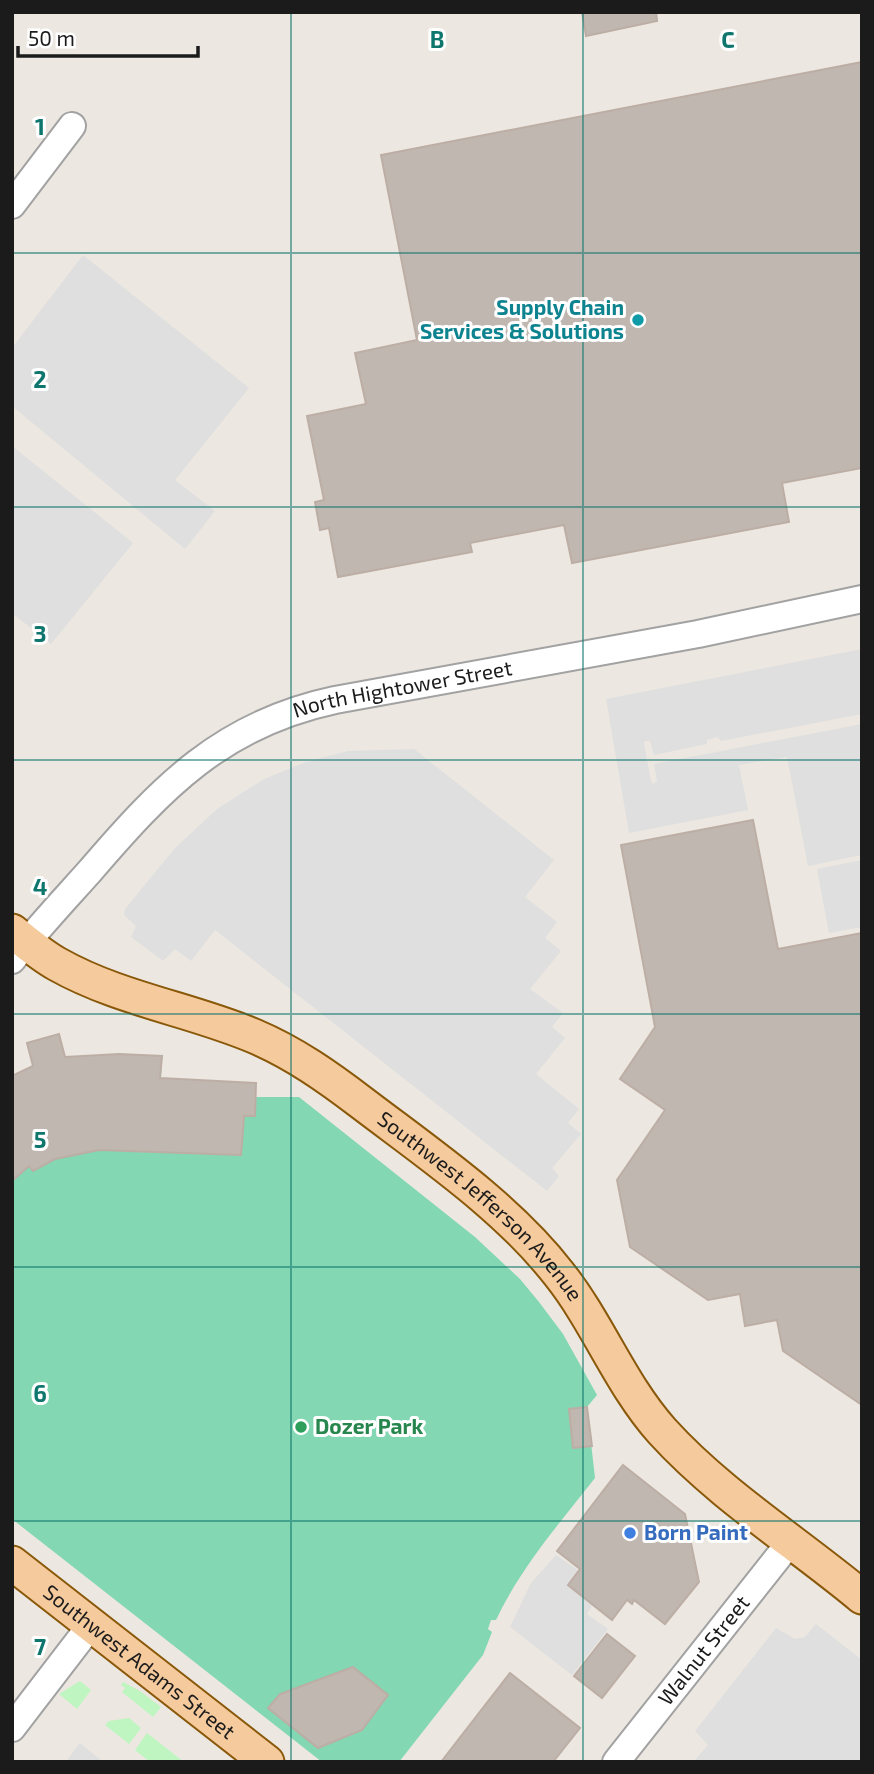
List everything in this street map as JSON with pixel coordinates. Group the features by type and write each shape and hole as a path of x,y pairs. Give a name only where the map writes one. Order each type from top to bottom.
{"main road":[{"name":"Southwest Jefferson Avenue","path":"17,945 82,976 152,1003 224,1024 285,1051 315,1068 402,1135 477,1193 528,1240 577,1297 626,1381 654,1422 709,1476 862,1597"},
{"name":"Southwest Adams Street","path":"12,1563 267,1762"}],"street":[{"path":"12,205 72,126"},
{"name":"North Hightower Street","path":"17,945 177,777 234,738 270,721 335,700 698,634 862,599"},
{"name":"Walnut Street","path":"616,1762 791,1541"},
{"path":"12,1728 91,1625"}],"green space":[{"name":"Dozer Park","path":"119,1054 162,1056 161,1078 256,1083 256,1097 299,1097 475,1237 520,1279 563,1334 597,1395 587,1407 595,1478 529,1564 496,1620 491,1620 488,1629 492,1632 483,1655 399,1762 322,1762 12,1519 12,1076 65,1057"},
{"path":"80,1681 91,1690 77,1709 59,1694"},
{"path":"123,1682 161,1707 153,1717 122,1692 125,1688 121,1685"},
{"path":"129,1718 141,1728 129,1744 105,1725 109,1721"},
{"path":"147,1733 184,1762 150,1762 135,1750"}],"shaded area":[{"path":"83,255 249,388 175,480 215,511 185,549 12,406 12,348"},
{"path":"12,446 133,543 51,644 12,613"},
{"path":"862,649 862,714 721,741 717,737 707,740 707,744 654,755 650,741 644,743 653,784 657,781 654,764 862,724 862,855 808,866 787,757 739,765 748,810 629,833 606,699"},
{"path":"414,749 554,860 525,897 557,922 545,938 561,951 530,989 563,1013 552,1027 565,1038 536,1074 579,1109 568,1123 581,1134 552,1168 559,1176 547,1191 215,930 191,961 175,949 163,961 131,937 136,926 124,915 125,909 175,848 217,809 264,779 306,762 348,751"},
{"path":"862,860 862,927 829,933 817,869"},
{"path":"556,1555 578,1570 568,1585 592,1606 587,1614 608,1629 572,1675 510,1627 531,1583"},
{"path":"816,1624 862,1660 860,1762 693,1762 708,1745 695,1731 776,1628 795,1639 805,1637"},
{"path":"80,1743 103,1762 69,1762 67,1760"}],"building":[{"path":"582,12 656,12 657,21 586,36"},
{"name":"Supply Chain Services & Solutions","path":"862,62 862,468 782,483 789,522 572,563 564,525 470,543 472,552 338,577 329,528 320,530 315,502 324,500 307,416 366,404 355,353 417,340 381,155"},
{"path":"753,820 778,949 862,933 862,1405 783,1351 777,1320 745,1326 740,1294 708,1300 630,1247 617,1180 665,1110 620,1079 655,1027 621,845"},
{"path":"59,1034 65,1057 119,1054 162,1056 160,1078 256,1083 255,1116 244,1116 241,1155 99,1150 55,1159 33,1171 29,1166 12,1181 12,1076 33,1066 27,1043"},
{"path":"587,1407 592,1446 573,1448 569,1409"},
{"name":"Born Paint","path":"623,1465 685,1514 699,1582 665,1624 634,1600 632,1604 627,1600 612,1620 568,1585 580,1569 557,1551"},
{"path":"607,1634 635,1656 602,1698 574,1676"},
{"path":"353,1667 388,1695 362,1730 318,1748 268,1708 280,1694"},
{"path":"510,1673 580,1728 553,1762 441,1762"}],"place":[{"name":"Supply Chain Services & Solutions","path":"638,320"},
{"name":"Dozer Park","path":"301,1427"},
{"name":"Born Paint","path":"630,1533"}]}
